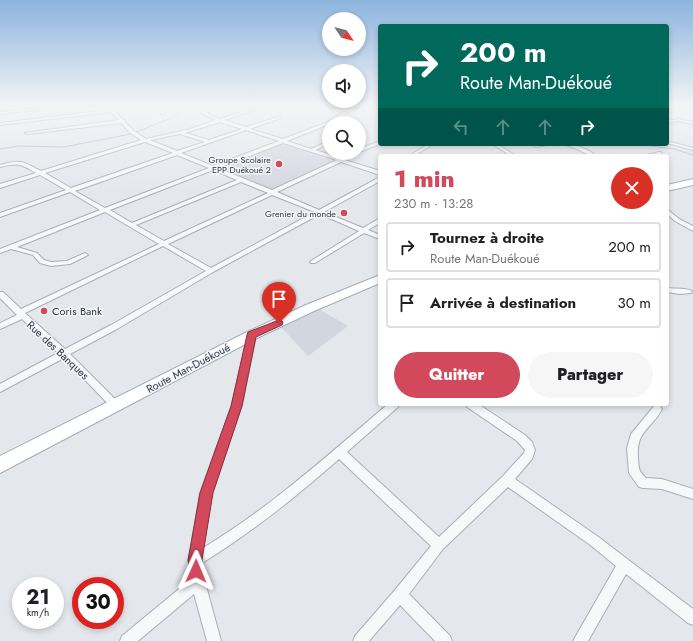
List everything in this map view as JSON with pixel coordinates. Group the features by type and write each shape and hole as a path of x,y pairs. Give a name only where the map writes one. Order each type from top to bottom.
{"main road":[{"path":"669,188 693,182"},
{"name":"Route Man-Duékoué","path":"0,465 252,335 310,308 378,281"}],"street":[{"path":"135,134 145,140 273,192 378,237"},
{"path":"0,186 145,140 176,134"},
{"path":"184,134 210,142"},
{"path":"0,215 232,134"},
{"path":"261,134 322,155"},
{"path":"0,252 103,210 301,134"},
{"path":"669,142 693,149"},
{"path":"679,145 693,142"},
{"path":"366,149 378,143"},
{"path":"310,151 322,145"},
{"path":"415,154 428,146"},
{"path":"497,146 511,154"},
{"path":"572,146 591,154"},
{"path":"655,154 659,153"},
{"path":"0,326 21,314 163,244 340,160 378,172"},
{"path":"0,166 19,162 42,173 70,191 211,271"},
{"path":"132,225 241,180"},
{"path":"0,388 378,180"},
{"path":"669,214 693,229"},
{"path":"313,262 378,221"},
{"path":"12,247 35,254 42,262 51,264 68,263 85,255"},
{"path":"669,290 680,292 688,291"},
{"name":"Rue des Banques","path":"0,294 64,353 116,406"},
{"path":"214,641 198,582 195,560 206,493 237,406 252,335"},
{"path":"195,560 256,522 393,406"},
{"path":"360,641 400,595 439,545 507,480 528,456 530,450 528,445 521,438 473,406"},
{"path":"657,409 636,434 632,448 634,474 643,483 662,484 693,494"},
{"path":"339,452 439,545"},
{"path":"507,480 593,540 693,618"},
{"path":"580,641 624,565"},
{"path":"127,641 198,582"},
{"path":"400,595 445,641"}],"shaded area":[{"name":"Groupe Scolaire EPP Duékoué 2","path":"282,144 322,157 322,160 333,161 272,189 223,170 224,167"},
{"path":"317,308 348,326 308,356 280,326"}],"waterway":[{"path":"0,149 19,146 64,147 131,134"},
{"path":"652,146 674,149 693,155"}],"place":[{"name":"Groupe Scolaire EPP Duékoué 2","path":"279,164"},
{"name":"Grenier du monde","path":"344,213"},
{"name":"Coris Bank","path":"44,311"}],"route":[{"path":"196,571 195,560 206,493 237,406 252,335 279,323"}]}
